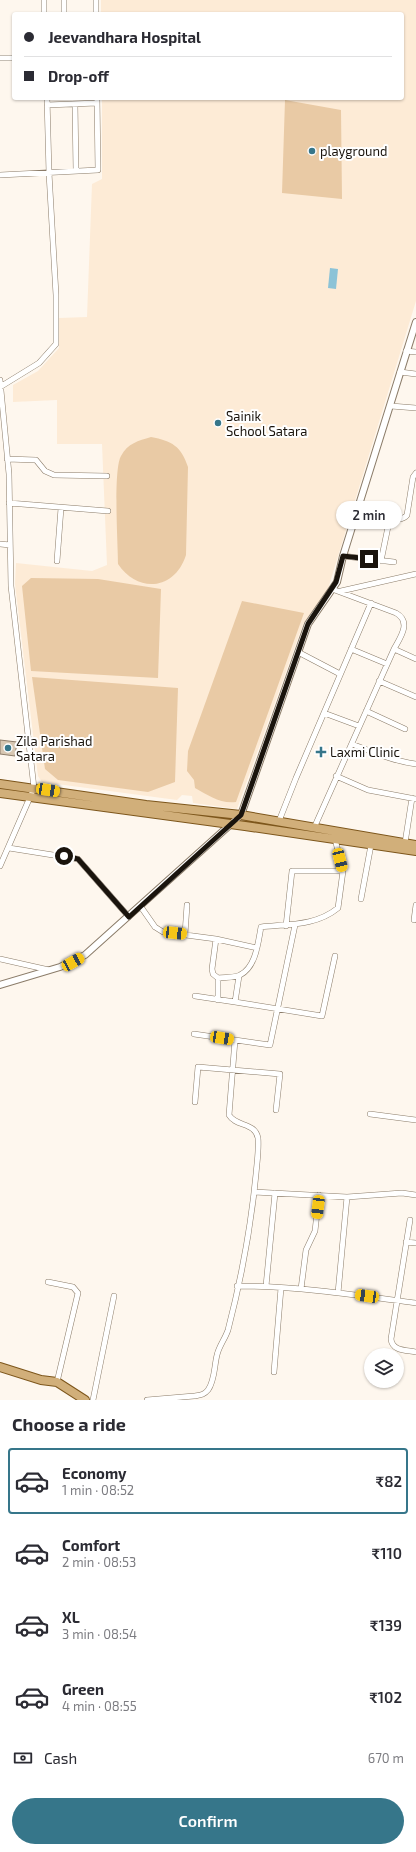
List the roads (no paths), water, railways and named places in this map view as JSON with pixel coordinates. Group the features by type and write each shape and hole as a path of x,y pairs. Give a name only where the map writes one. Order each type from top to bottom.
{"main road":[{"path":"0,784 146,805 241,815 416,845"},
{"path":"0,793 416,851"},
{"path":"0,1366 41,1380 57,1382 85,1400"}],"street":[{"path":"44,0 44,12"},
{"path":"64,0 64,12"},
{"path":"96,0 96,12"},
{"path":"0,58 12,58"},
{"path":"0,386 39,363 56,344 56,295 49,173 47,100"},
{"path":"0,175 98,170 97,100 75,104 48,105"},
{"path":"75,104 76,171"},
{"path":"0,985 73,962 85,955 141,907 241,815 308,624 336,582 416,322"},
{"path":"406,351 416,352"},
{"path":"400,372 416,374"},
{"path":"0,380 7,459 11,586 34,788 31,798 0,866"},
{"path":"391,406 416,408"},
{"path":"7,459 36,460 45,471 54,475 107,476"},
{"path":"381,561 389,522 393,519 403,518 407,515 413,477 416,473"},
{"path":"9,503 108,511"},
{"path":"57,561 61,508"},
{"path":"0,544 10,544"},
{"path":"343,556 394,562"},
{"path":"340,592 416,574"},
{"path":"314,828 379,681 404,630 404,620 396,614 332,589"},
{"path":"279,821 371,603"},
{"path":"351,649 387,664"},
{"path":"394,649 416,659"},
{"path":"298,652 340,674"},
{"path":"379,681 416,697"},
{"path":"366,711 405,728"},
{"path":"324,713 359,726"},
{"path":"352,744 385,758 416,764"},
{"path":"336,776 368,790 414,798 405,843"},
{"path":"216,939 212,969 213,974 218,978 239,976 249,969 257,948 261,927 295,926 329,915 338,908 343,871 335,839"},
{"path":"361,899 372,845"},
{"path":"9,848 78,859 129,917"},
{"path":"286,926 292,871 343,871"},
{"path":"185,934 187,905"},
{"path":"414,920 416,905"},
{"path":"141,907 155,927 165,932 216,939 257,948"},
{"path":"194,1034 270,1046 295,926"},
{"path":"195,996 322,1016 336,956"},
{"path":"0,959 50,970"},
{"path":"235,1002 239,976"},
{"path":"218,978 218,1000"},
{"path":"146,1400 202,1395 206,1392 212,1380 217,1355 227,1332 254,1192 258,1138 255,1130 251,1127 234,1122 229,1115 235,1040"},
{"path":"195,1102 198,1067 232,1069 280,1074 276,1110"},
{"path":"370,1114 416,1120"},
{"path":"254,1192 347,1197 402,1193 416,1195"},
{"path":"266,1286 275,1193"},
{"path":"301,1289 306,1250 315,1230 319,1195"},
{"path":"338,1293 347,1197"},
{"path":"410,1220 396,1300 391,1342 398,1349 416,1352"},
{"path":"406,1242 416,1243"},
{"path":"48,1282 73,1287 78,1293 57,1382"},
{"path":"237,1286 266,1286 301,1289 416,1303"},
{"path":"274,1372 281,1288"},
{"path":"93,1400 114,1296"}],"water":[{"path":"330,268 338,269 336,289 328,288"}],"place":[{"name":"playground","path":"312,151"},
{"name":"Sainik School Satara","path":"218,423"},
{"name":"Zila Parishad Satara","path":"8,748"},
{"name":"Laxmi Clinic","path":"321,752"}]}
